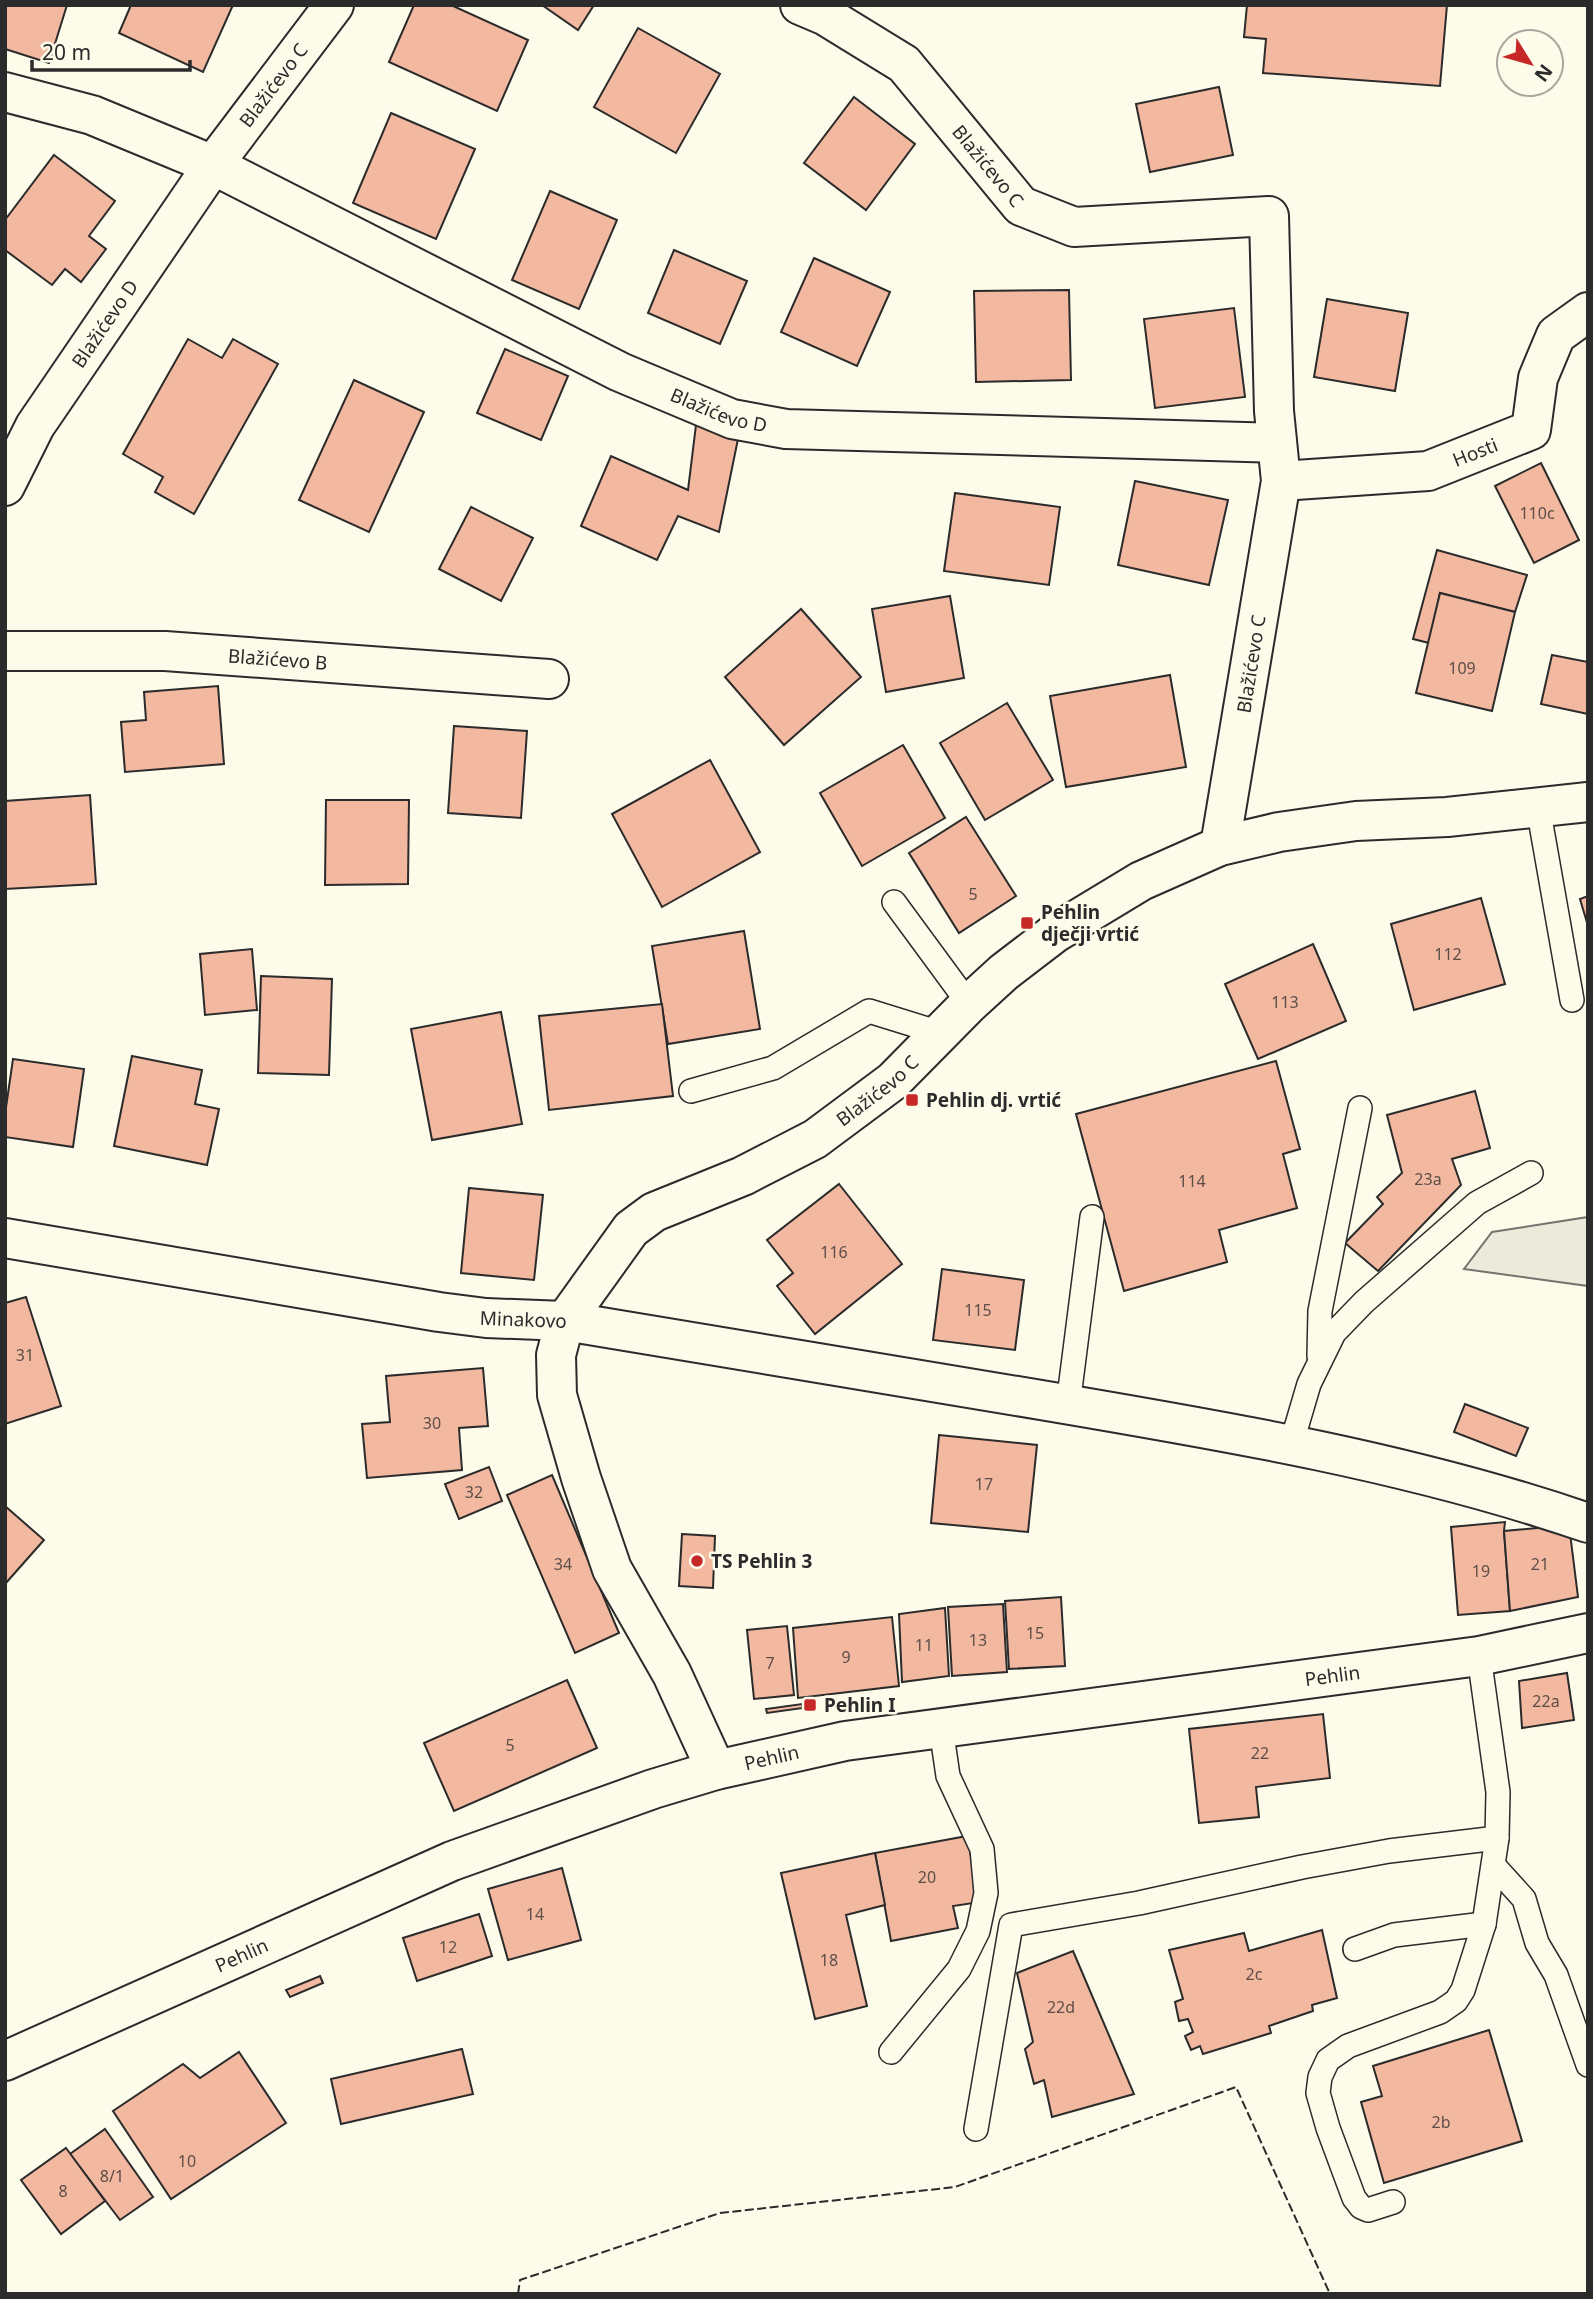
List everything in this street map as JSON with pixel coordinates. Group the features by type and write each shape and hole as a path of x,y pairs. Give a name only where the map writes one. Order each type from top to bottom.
{"street":[{"name":"Blažićevo C","path":"213,165 334,5"},
{"name":"Blažićevo C","path":"565,1321 631,1229 654,1213 743,1176 815,1139 893,1082 969,1004 1004,972 1055,933 1097,905 1141,881 1220,846 1281,481 1274,411 1269,216 1074,227 1021,206 904,64 826,16 800,5"},
{"name":"Blažićevo D","path":"5,92 92,115 213,165 620,372 732,419 786,429 1278,443"},
{"name":"Blažićevo D","path":"5,486 35,426 213,165"},
{"name":"Hosti","path":"1281,481 1428,471 1531,430 1538,377 1556,335 1588,312"},
{"name":"Blažićevo B","path":"5,651 164,651 549,679"},
{"path":"1220,846 1279,832 1356,821 1447,817 1588,802"},
{"name":"Minakovo","path":"5,1238 439,1312 486,1318 565,1321 556,1355 557,1395 590,1504 612,1569 672,1674 716,1770"},
{"path":"565,1321 1291,1445 1364,1460 1511,1497 1588,1524"},
{"name":"Pehlin","path":"5,2060 452,1861 653,1789 716,1770 845,1741 1479,1656 1588,1633"}],"lane":[{"path":"1538,807 1572,1000"},
{"path":"894,902 969,1004"},
{"path":"691,1091 773,1068 869,1011 940,1033"},
{"path":"1319,1363 1320,1311 1360,1108"},
{"path":"1291,1445 1309,1384 1334,1333 1412,1259 1477,1203 1531,1173"},
{"path":"1068,1405 1092,1217"},
{"path":"1393,2202 1368,2210 1360,2207 1354,2198 1318,2094 1320,2077 1328,2060 1348,2046 1440,2012 1456,2001 1463,1990 1484,1924 1497,1838 1499,1792 1479,1656"},
{"path":"891,2052 959,1969 978,1931 986,1893 982,1849 948,1776 941,1728"},
{"path":"976,2129 1010,1925 1139,1903 1377,1853 1497,1838"},
{"path":"1494,1867 1524,1899 1536,1943 1556,1975 1588,2064"},
{"path":"1355,1949 1394,1935 1484,1924"}],"shaded area":[{"path":"1588,1217 1588,1286 1464,1269 1492,1232"}],"building":[{"path":"5,5 67,5 49,63 5,49"},
{"path":"131,5 233,5 203,72 119,33"},
{"path":"414,5 451,5 528,40 497,111 389,62"},
{"path":"542,5 594,5 578,30"},
{"path":"1247,5 1447,5 1440,86 1263,73 1266,39 1244,37"},
{"path":"638,28 720,74 676,153 594,107"},
{"path":"1219,87 1233,155 1150,172 1136,104"},
{"path":"854,97 915,144 866,210 804,163"},
{"path":"391,113 475,149 436,239 353,203"},
{"path":"54,155 115,201 89,236 106,249 81,282 65,269 52,285 5,250 5,220"},
{"path":"550,191 617,220 579,309 512,280"},
{"path":"674,250 747,281 720,344 648,313"},
{"path":"814,258 890,292 857,366 781,332"},
{"path":"1069,290 1071,380 976,382 974,291"},
{"path":"1327,299 1408,313 1395,391 1314,377"},
{"path":"1234,308 1245,397 1155,408 1144,319"},
{"path":"188,339 222,358 233,339 278,364 194,514 155,492 163,477 123,454"},
{"path":"505,349 568,376 541,440 477,413"},
{"path":"354,380 424,412 369,532 299,500"},
{"path":"696,425 739,434 719,532 678,516 657,560 581,526 611,456 688,490"},
{"path":"1541,463 1579,540 1534,563 1495,486"},
{"path":"1135,481 1228,500 1209,585 1118,565"},
{"path":"955,493 1060,507 1049,585 944,571"},
{"path":"471,507 533,538 501,601 439,569"},
{"path":"1437,550 1527,575 1515,612 1440,593 1429,643 1413,639"},
{"path":"1440,593 1515,612 1492,711 1416,693"},
{"path":"950,596 964,678 886,692 872,609"},
{"path":"801,609 861,677 784,745 725,677"},
{"path":"1552,655 1588,662 1588,714 1541,704"},
{"path":"1170,675 1186,767 1066,787 1050,696"},
{"path":"218,686 224,764 125,772 121,722 146,720 144,692"},
{"path":"1007,703 1053,780 985,820 940,743"},
{"path":"454,726 527,731 521,818 448,813"},
{"path":"903,745 945,818 862,866 820,793"},
{"path":"710,760 760,852 662,907 612,814"},
{"path":"90,795 96,884 5,889 5,801"},
{"path":"326,800 409,800 408,884 325,885"},
{"path":"966,817 1016,896 959,933 909,853"},
{"path":"1588,896 1588,926 1580,899"},
{"path":"1481,898 1505,984 1414,1010 1391,924"},
{"path":"744,931 760,1029 668,1044 652,946"},
{"path":"1313,944 1346,1021 1258,1059 1225,984"},
{"path":"252,949 257,1010 205,1015 200,954"},
{"path":"261,976 332,979 329,1075 258,1073"},
{"path":"662,1004 673,1096 549,1110 539,1016"},
{"path":"501,1012 522,1124 432,1140 411,1029"},
{"path":"132,1056 202,1070 195,1104 219,1109 207,1165 114,1146"},
{"path":"13,1059 84,1069 73,1147 5,1137 5,1114"},
{"path":"1276,1061 1300,1149 1283,1154 1297,1208 1219,1230 1227,1262 1124,1291 1076,1114"},
{"path":"1475,1091 1490,1148 1452,1159 1461,1185 1378,1271 1345,1243 1383,1204 1377,1197 1402,1173 1387,1115"},
{"path":"839,1184 902,1264 815,1334 777,1286 793,1273 767,1240"},
{"path":"469,1188 543,1195 534,1280 461,1273"},
{"path":"942,1269 1024,1280 1015,1350 933,1340"},
{"path":"26,1297 61,1406 5,1424 5,1303"},
{"path":"483,1368 488,1426 459,1428 462,1470 367,1478 362,1424 390,1422 386,1376"},
{"path":"1465,1404 1528,1428 1516,1456 1454,1432"},
{"path":"939,1435 1037,1445 1028,1532 931,1523"},
{"path":"489,1467 502,1501 459,1519 445,1484"},
{"path":"552,1475 619,1633 575,1653 507,1495"},
{"path":"5,1506 44,1540 5,1584"},
{"path":"1505,1522 1510,1611 1458,1615 1451,1527"},
{"path":"1569,1525 1578,1597 1510,1611 1504,1531"},
{"name":"TS Pehlin 3","path":"682,1534 715,1536 713,1588 679,1586"},
{"path":"1061,1597 1065,1666 1009,1669 1005,1601"},
{"path":"1003,1604 1007,1672 952,1676 948,1607"},
{"path":"945,1608 949,1676 902,1682 899,1614"},
{"path":"892,1617 899,1686 798,1698 793,1628"},
{"path":"787,1626 794,1695 754,1699 747,1630"},
{"path":"1567,1673 1574,1720 1522,1728 1519,1681"},
{"path":"567,1680 597,1748 454,1811 424,1743"},
{"path":"802,1704 803,1708 767,1713 766,1709"},
{"path":"1323,1714 1330,1778 1256,1787 1259,1817 1199,1823 1189,1729"},
{"path":"967,1836 980,1902 953,1906 958,1928 891,1941 875,1853"},
{"path":"875,1853 885,1905 846,1915 867,2006 815,2019 781,1873"},
{"path":"562,1868 581,1940 508,1960 488,1889"},
{"path":"479,1914 492,1956 417,1981 403,1938"},
{"path":"1322,1930 1337,1998 1312,2005 1313,2011 1269,2026 1271,2033 1203,2054 1200,2046 1191,2050 1185,2036 1193,2032 1188,2019 1179,2021 1175,2002 1183,1999 1169,1950 1244,1933 1249,1951"},
{"path":"1073,1951 1134,2094 1052,2117 1044,2080 1034,2084 1025,2049 1033,2042 1017,1973"},
{"path":"320,1976 323,1983 290,1997 286,1990"},
{"path":"1489,2030 1522,2141 1384,2183 1361,2102 1382,2096 1373,2066"},
{"path":"462,2049 473,2094 341,2124 331,2079"},
{"path":"239,2052 286,2123 171,2199 113,2111 183,2064 200,2078"},
{"path":"105,2129 153,2197 120,2220 70,2154"},
{"path":"66,2148 105,2201 61,2234 21,2180"}],"fence":[{"path":"518,2294 520,2280 720,2213 955,2187 1236,2087 1330,2294"}],"place":[{"name":"Pehlin dječji vrtić","path":"1027,923"},
{"name":"Pehlin dj. vrtić","path":"912,1100"},
{"name":"TS Pehlin 3","path":"697,1561"},
{"name":"Pehlin I","path":"810,1705"}]}
